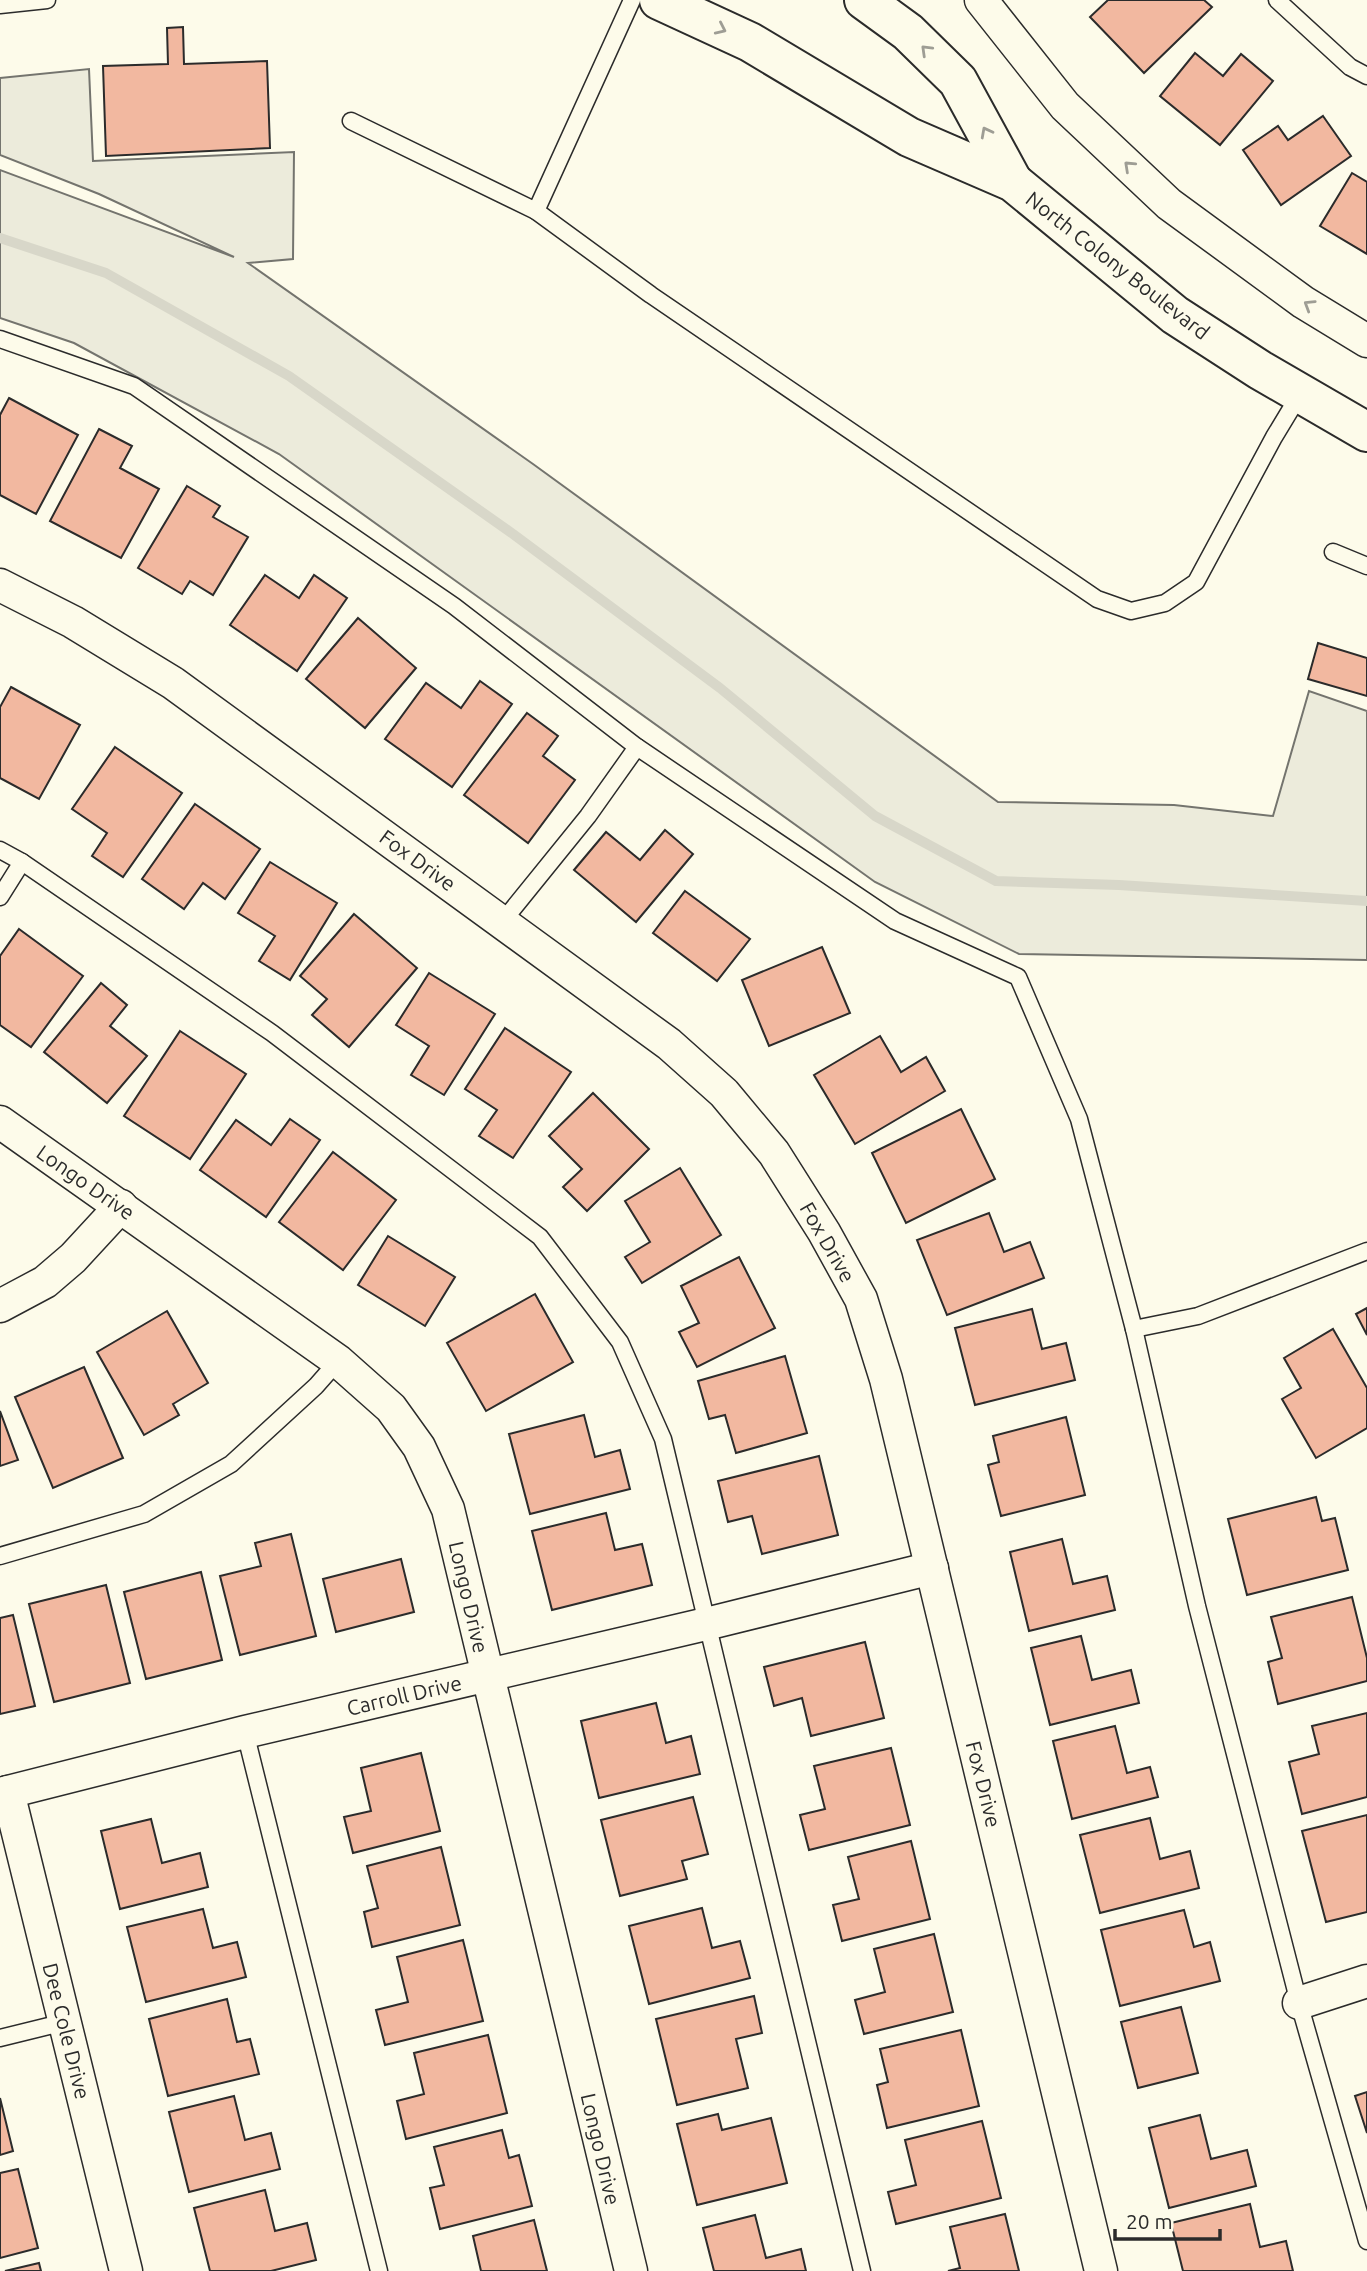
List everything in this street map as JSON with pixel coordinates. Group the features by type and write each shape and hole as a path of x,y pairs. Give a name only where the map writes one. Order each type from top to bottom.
{"street":[{"name":"North Colony Boulevard","path":"659,0 750,43 909,137 1013,183 1175,315 1300,394 1367,432"},
{"name":"North Colony Boulevard","path":"864,0 908,32 958,81 1013,183"},
{"path":"981,0 1065,106 1169,204 1303,302 1367,341"},
{"name":"Fox Drive","path":"0,585 73,622 173,683 503,921 669,1044 724,1093 774,1153 824,1232 861,1300 886,1379 1101,2271"},
{"name":"Longo Drive","path":"0,1122 338,1361 391,1408 419,1447 449,1509 631,2271"},
{"path":"0,1306 45,1282 72,1258 121,1206"},
{"name":"Carroll Drive","path":"4,1793 245,1732 706,1624 932,1567"},
{"name":"Dee Cole Drive","path":"4,1793 65,2022 126,2271"},
{"path":"1299,2003 1367,1981"}],"lane":[{"path":"0,5 47,0"},
{"path":"536,211 632,0"},
{"path":"1277,0 1350,66 1367,76"},
{"path":"351,121 536,211 651,295 1097,599 1131,611 1165,603 1196,582 1300,394"},
{"path":"0,339 134,386 454,606 637,747 895,921 1018,977 1079,1119 1134,1329 1197,1606 1299,2003 1367,2241"},
{"path":"1333,552 1367,566"},
{"path":"503,921 588,816 637,747"},
{"path":"0,850 22,862 272,1033 540,1237 620,1342 663,1439 862,2271"},
{"path":"0,897 22,862"},
{"path":"1134,1329 1198,1316 1367,1251"},
{"path":"0,1556 144,1514 231,1464 316,1386 338,1361"},
{"path":"245,1732 379,2271"},
{"path":"0,2038 65,2022"}],"shaded area":[{"path":"89,69 93,161 294,152 293,259 248,263 533,464 998,802 1174,805 1273,816 1309,691 1367,711 1367,960 1019,954 875,882 279,454 74,343 0,318 0,170 234,257 99,194 0,155 0,78"}],"building":[{"path":"1108,0 1204,0 1212,7 1144,73 1090,17"},
{"path":"183,27 184,64 267,61 270,148 106,156 103,66 168,64 167,28"},
{"path":"1195,53 1223,76 1241,54 1273,81 1220,145 1160,96"},
{"path":"1323,116 1351,156 1281,205 1243,150 1278,126 1288,140"},
{"path":"1352,173 1367,182 1367,254 1320,226"},
{"path":"9,398 78,435 36,514 0,495 0,415"},
{"path":"99,429 132,446 120,468 159,489 121,558 50,521"},
{"path":"187,486 220,506 213,517 248,537 213,595 190,581 182,594 138,568"},
{"path":"265,575 299,598 314,575 347,598 297,671 230,625"},
{"path":"358,618 416,668 365,728 306,679"},
{"path":"1318,643 1367,658 1367,696 1308,679"},
{"path":"480,681 512,704 452,787 385,739 426,683 461,708"},
{"path":"11,687 80,725 39,799 0,778 0,707"},
{"path":"527,713 558,736 543,756 575,780 528,843 464,795"},
{"path":"115,747 182,793 123,877 92,856 107,833 72,809"},
{"path":"195,804 260,849 225,899 203,883 184,909 142,879"},
{"path":"665,830 693,854 636,922 574,870 606,832 640,860"},
{"path":"270,862 337,903 290,980 259,961 275,936 238,913"},
{"path":"685,891 750,939 717,981 653,933"},
{"path":"354,914 417,968 349,1047 312,1015 327,999 300,976"},
{"path":"19,929 83,976 31,1047 0,1025 0,956"},
{"path":"822,947 850,1013 769,1046 742,980"},
{"path":"429,973 495,1014 444,1095 411,1075 429,1046 396,1025"},
{"path":"101,983 127,1005 110,1026 147,1056 107,1103 44,1052"},
{"path":"505,1028 571,1072 513,1158 479,1136 497,1110 465,1089"},
{"path":"180,1031 246,1074 190,1159 124,1116"},
{"path":"880,1036 901,1072 926,1057 945,1091 855,1144 814,1075"},
{"path":"593,1093 649,1149 587,1211 563,1187 582,1169 549,1136"},
{"path":"961,1109 995,1179 906,1223 872,1153"},
{"path":"290,1119 320,1140 266,1217 200,1170 236,1120 271,1145"},
{"path":"333,1152 396,1200 343,1270 279,1222"},
{"path":"680,1168 721,1235 642,1283 625,1257 650,1242 625,1201"},
{"path":"989,1213 1004,1252 1030,1242 1044,1278 947,1315 917,1240"},
{"path":"388,1236 455,1277 425,1326 358,1285"},
{"path":"739,1257 775,1328 697,1367 679,1332 699,1323 681,1286"},
{"path":"535,1294 573,1362 486,1411 447,1343"},
{"path":"1367,1308 1367,1335 1356,1314"},
{"path":"1032,1309 1042,1349 1066,1343 1075,1380 975,1405 955,1328"},
{"path":"167,1311 208,1383 173,1404 179,1415 144,1435 97,1352"},
{"path":"1333,1329 1367,1388 1367,1428 1316,1458 1282,1399 1301,1388 1284,1358"},
{"path":"785,1356 807,1433 736,1453 725,1415 709,1419 698,1381"},
{"path":"84,1367 123,1458 53,1488 15,1397"},
{"path":"0,1411 18,1460 0,1466"},
{"path":"584,1415 595,1457 620,1450 630,1489 530,1514 509,1434"},
{"path":"1066,1417 1085,1495 1001,1516 988,1465 999,1462 993,1436"},
{"path":"819,1456 838,1535 762,1554 752,1516 728,1522 718,1481"},
{"path":"1316,1497 1322,1521 1335,1518 1348,1570 1247,1595 1228,1519"},
{"path":"606,1513 615,1550 642,1544 652,1585 552,1610 532,1531"},
{"path":"291,1534 316,1636 240,1655 220,1576 261,1566 255,1543"},
{"path":"1062,1539 1073,1584 1107,1576 1115,1610 1029,1631 1010,1552"},
{"path":"401,1559 414,1612 336,1632 323,1579"},
{"path":"201,1572 222,1660 146,1679 124,1592"},
{"path":"106,1585 130,1683 54,1702 29,1604"},
{"path":"1352,1597 1367,1658 1367,1681 1278,1704 1268,1662 1282,1658 1271,1617"},
{"path":"13,1615 35,1706 0,1714 0,1618"},
{"path":"1081,1636 1092,1680 1131,1670 1139,1703 1050,1725 1031,1648"},
{"path":"865,1642 884,1718 811,1736 802,1698 774,1706 764,1667"},
{"path":"656,1703 666,1743 691,1736 700,1774 599,1798 581,1721"},
{"path":"1367,1713 1367,1797 1302,1814 1289,1762 1319,1754 1312,1726"},
{"path":"1115,1726 1127,1773 1150,1767 1158,1797 1072,1819 1053,1741"},
{"path":"891,1748 910,1825 809,1850 800,1815 825,1809 814,1766"},
{"path":"421,1753 440,1831 353,1853 344,1817 371,1811 361,1768"},
{"path":"693,1797 708,1854 682,1861 687,1879 620,1896 601,1820"},
{"path":"1367,1815 1367,1912 1326,1922 1302,1831"},
{"path":"1150,1818 1160,1859 1190,1851 1199,1888 1100,1913 1080,1835"},
{"path":"151,1819 162,1863 200,1853 208,1887 120,1909 101,1831"},
{"path":"911,1841 930,1919 842,1941 833,1905 859,1899 848,1857"},
{"path":"441,1847 460,1925 372,1947 364,1912 378,1908 367,1866"},
{"path":"702,1908 712,1948 740,1941 750,1978 649,2004 629,1926"},
{"path":"203,1909 213,1948 237,1942 246,1977 146,2002 127,1927"},
{"path":"1184,1910 1194,1947 1210,1942 1220,1981 1120,2006 1101,1930"},
{"path":"934,1934 953,2012 864,2034 855,2000 885,1992 874,1949"},
{"path":"463,1940 483,2021 385,2045 376,2010 408,2002 397,1957"},
{"path":"754,1996 762,2033 736,2039 748,2088 677,2105 656,2019"},
{"path":"227,1999 237,2042 250,2039 259,2074 168,2096 149,2019"},
{"path":"1181,2007 1198,2073 1138,2088 1121,2022"},
{"path":"961,2030 979,2106 887,2128 877,2085 888,2082 880,2049"},
{"path":"488,2035 507,2113 406,2139 397,2101 424,2094 414,2053"},
{"path":"1367,2092 1367,2133 1355,2096"},
{"path":"234,2096 245,2140 271,2133 280,2169 189,2192 169,2112"},
{"path":"0,2098 13,2151 0,2155"},
{"path":"718,2114 722,2130 771,2118 787,2183 697,2205 677,2124"},
{"path":"1200,2115 1211,2159 1247,2150 1256,2186 1169,2208 1149,2128"},
{"path":"982,2121 1001,2198 896,2224 888,2192 916,2185 905,2140"},
{"path":"502,2130 509,2158 519,2155 532,2206 440,2229 430,2188 444,2185 434,2147"},
{"path":"18,2169 38,2248 0,2258 0,2173"},
{"path":"265,2190 275,2231 307,2223 316,2260 271,2271 210,2271 194,2208"},
{"path":"1250,2204 1260,2247 1286,2241 1293,2271 1183,2271 1171,2223"},
{"path":"1005,2214 1019,2271 948,2271 960,2268 950,2227"},
{"path":"755,2215 766,2258 801,2249 806,2271 714,2271 703,2228"},
{"path":"534,2220 547,2271 481,2271 473,2236"},
{"path":"39,2263 41,2271 5,2271"}],"waterway":[{"path":"0,238 106,273 289,376 513,534 720,688 875,816 996,881 1119,885 1367,901"}]}
